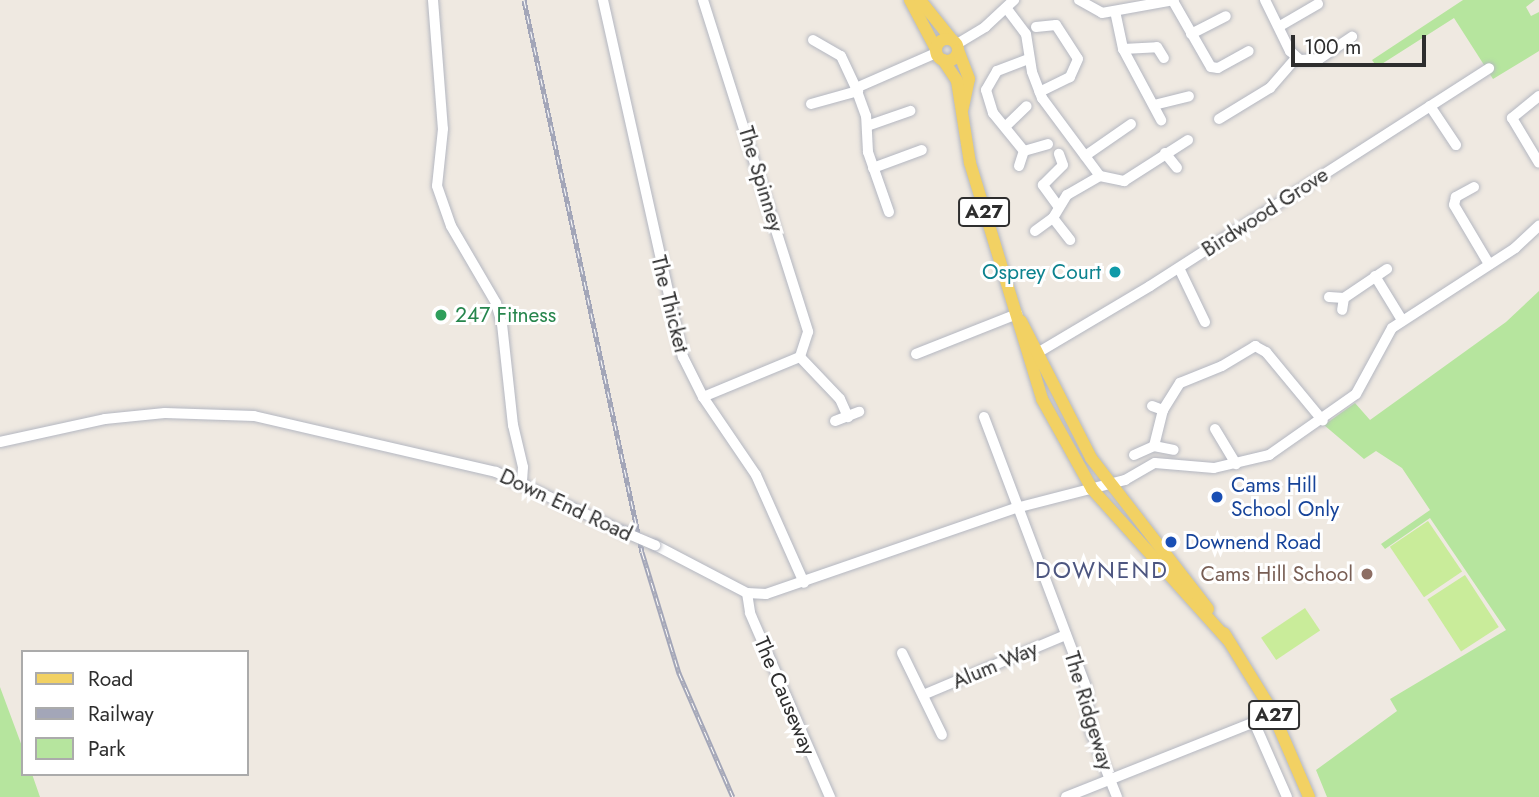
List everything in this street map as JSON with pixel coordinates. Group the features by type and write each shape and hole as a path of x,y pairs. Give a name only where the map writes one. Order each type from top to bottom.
{"main road":[{"name":"A27","path":"910,0 938,54 957,81 970,163 1042,399 1092,489 1227,639"},
{"name":"A27","path":"920,0 956,44 970,79 963,108"},
{"path":"941,40 956,44 954,59 938,54 941,40"},
{"name":"A27","path":"1017,316 1039,352 1077,437 1110,484 1198,593 1271,709 1309,797"}],"street":[{"path":"433,0 443,129 437,186 451,226 496,303 502,324 513,425 523,467 522,483"},
{"name":"The Thicket","path":"603,0 675,333 703,397 756,475 804,583"},
{"name":"The Spinney","path":"703,0 808,332 800,357"},
{"path":"956,44 1007,9 1014,0"},
{"path":"1079,0 1096,12 1115,11 1137,3 1173,0 1211,67 1218,68 1247,56"},
{"path":"1265,0 1296,58"},
{"path":"1280,26 1318,4"},
{"path":"1007,9 1026,34 1029,59 1039,92 1100,176 1124,181 1188,140"},
{"path":"1115,11 1123,49 1161,120"},
{"path":"1302,13 1308,23"},
{"path":"1191,34 1226,16"},
{"path":"1036,27 1056,26 1082,51 1070,77 1039,92"},
{"path":"1296,58 1314,61 1352,37"},
{"path":"813,40 841,57 857,90 867,126 873,168 889,212"},
{"path":"1123,49 1157,47 1164,58"},
{"path":"811,104 857,90 938,54"},
{"path":"1219,119 1276,84 1296,58"},
{"path":"1024,151 987,102 987,86 997,71 1029,59"},
{"name":"Birdwood Grove","path":"1039,352 1179,268 1489,68"},
{"path":"1154,105 1189,96"},
{"path":"1539,96 1512,118 1539,163"},
{"path":"1005,127 1027,106"},
{"path":"1430,106 1456,145"},
{"path":"867,126 910,111"},
{"path":"1085,156 1131,124"},
{"path":"1024,151 1048,144"},
{"path":"873,168 922,150"},
{"path":"1019,166 1024,151"},
{"path":"1165,153 1177,168"},
{"path":"1058,206 1043,185 1062,164 1059,154"},
{"path":"1035,232 1053,218 1067,195 1100,176"},
{"path":"1474,187 1456,197 1454,205 1489,264"},
{"path":"1053,218 1070,240"},
{"path":"747,593 766,594 804,583 1016,508 1110,484 1155,463 1214,468 1271,454 1323,421 1364,384 1378,346 1402,320 1489,264 1539,226"},
{"path":"1179,268 1205,322"},
{"path":"1329,297 1344,298 1387,269"},
{"path":"1376,276 1402,320"},
{"path":"1342,310 1344,298"},
{"path":"916,354 1017,316"},
{"path":"1154,446 1157,425 1163,410 1180,383 1222,366 1255,346 1266,352 1323,421"},
{"path":"703,397 800,357 840,399 848,417"},
{"path":"1152,406 1163,410"},
{"path":"835,421 859,412"},
{"name":"Down End Road","path":"0,442 105,419 165,413 242,415 443,457 522,483 655,545 747,593"},
{"name":"The Ridgeway","path":"984,417 1016,508 1086,687 1091,732 1117,797"},
{"path":"1215,429 1236,464"},
{"path":"1134,455 1154,446 1174,450"},
{"name":"The Causeway","path":"747,593 750,613 830,797"},
{"name":"Alum Way","path":"923,695 1066,635"},
{"path":"902,653 942,735"},
{"path":"1066,797 1245,723 1254,722 1260,727 1287,797"}],"green space":[{"path":"1463,0 1535,0 1526,7 1531,16 1539,12 1539,51 1493,79 1454,18 1377,67 1372,60"},
{"path":"1539,291 1539,797 1327,797 1316,770 1397,711 1390,699 1506,630 1430,518 1385,549 1381,544 1430,510 1402,468 1376,451 1364,459 1324,425 1355,403 1370,420 1506,322"},
{"path":"1428,521 1462,572 1424,597 1390,547"},
{"path":"1465,575 1499,627 1461,652 1427,600"},
{"path":"1305,608 1320,630 1276,660 1261,638"},
{"path":"0,687 21,744 21,776 33,776 40,797 0,797"}],"railway":[{"path":"524,0 642,552 679,673 733,797"}],"place":[{"name":"Osprey Court","path":"1115,272"},
{"name":"247 Fitness","path":"441,315"},
{"name":"Cams Hill School Only","path":"1217,497"},
{"name":"Downend Road","path":"1171,542"},
{"name":"Cams Hill School","path":"1367,574"}],"district":[{"name":"DOWNEND","path":"1102,570"}]}
